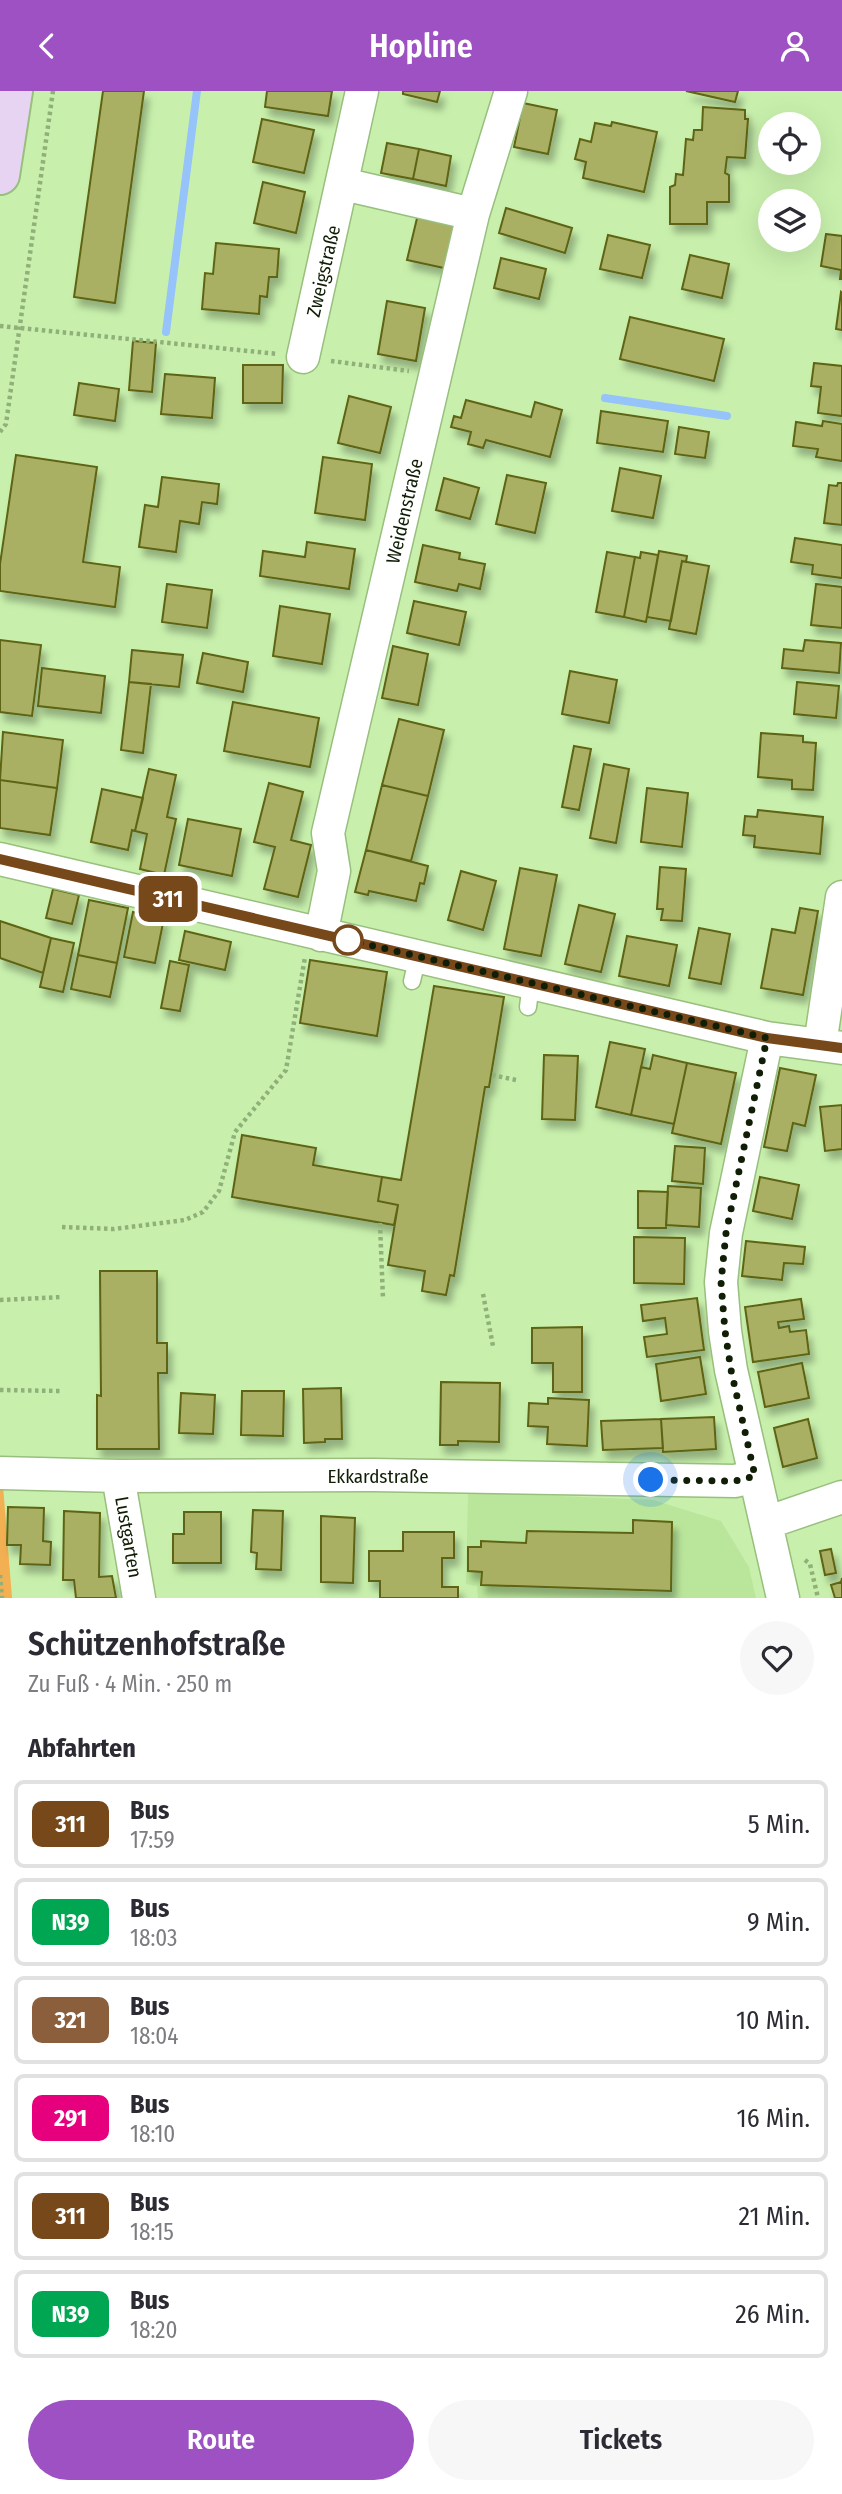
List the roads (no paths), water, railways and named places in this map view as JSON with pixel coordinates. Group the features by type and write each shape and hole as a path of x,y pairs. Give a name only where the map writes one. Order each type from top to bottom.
{"street":[{"path":"0,175 13,91"},
{"name":"Zweigstraße","path":"303,357 362,91"},
{"name":"Weidenstraße","path":"315,933 334,871 328,833 473,214 511,91"},
{"path":"343,184 473,214"},
{"path":"0,859 315,933 415,968 529,995 831,1047 842,897"},
{"path":"767,1038 726,1233 721,1282 731,1370 783,1598"},
{"name":"Ekkardstraße","path":"0,1473 735,1481 755,1476"},
{"name":"Lustgarten","path":"118,1476 139,1598"},
{"path":"766,1523 842,1497"}],"waterway":[{"path":"166,332 197,91"},
{"path":"605,398 727,416"}]}
